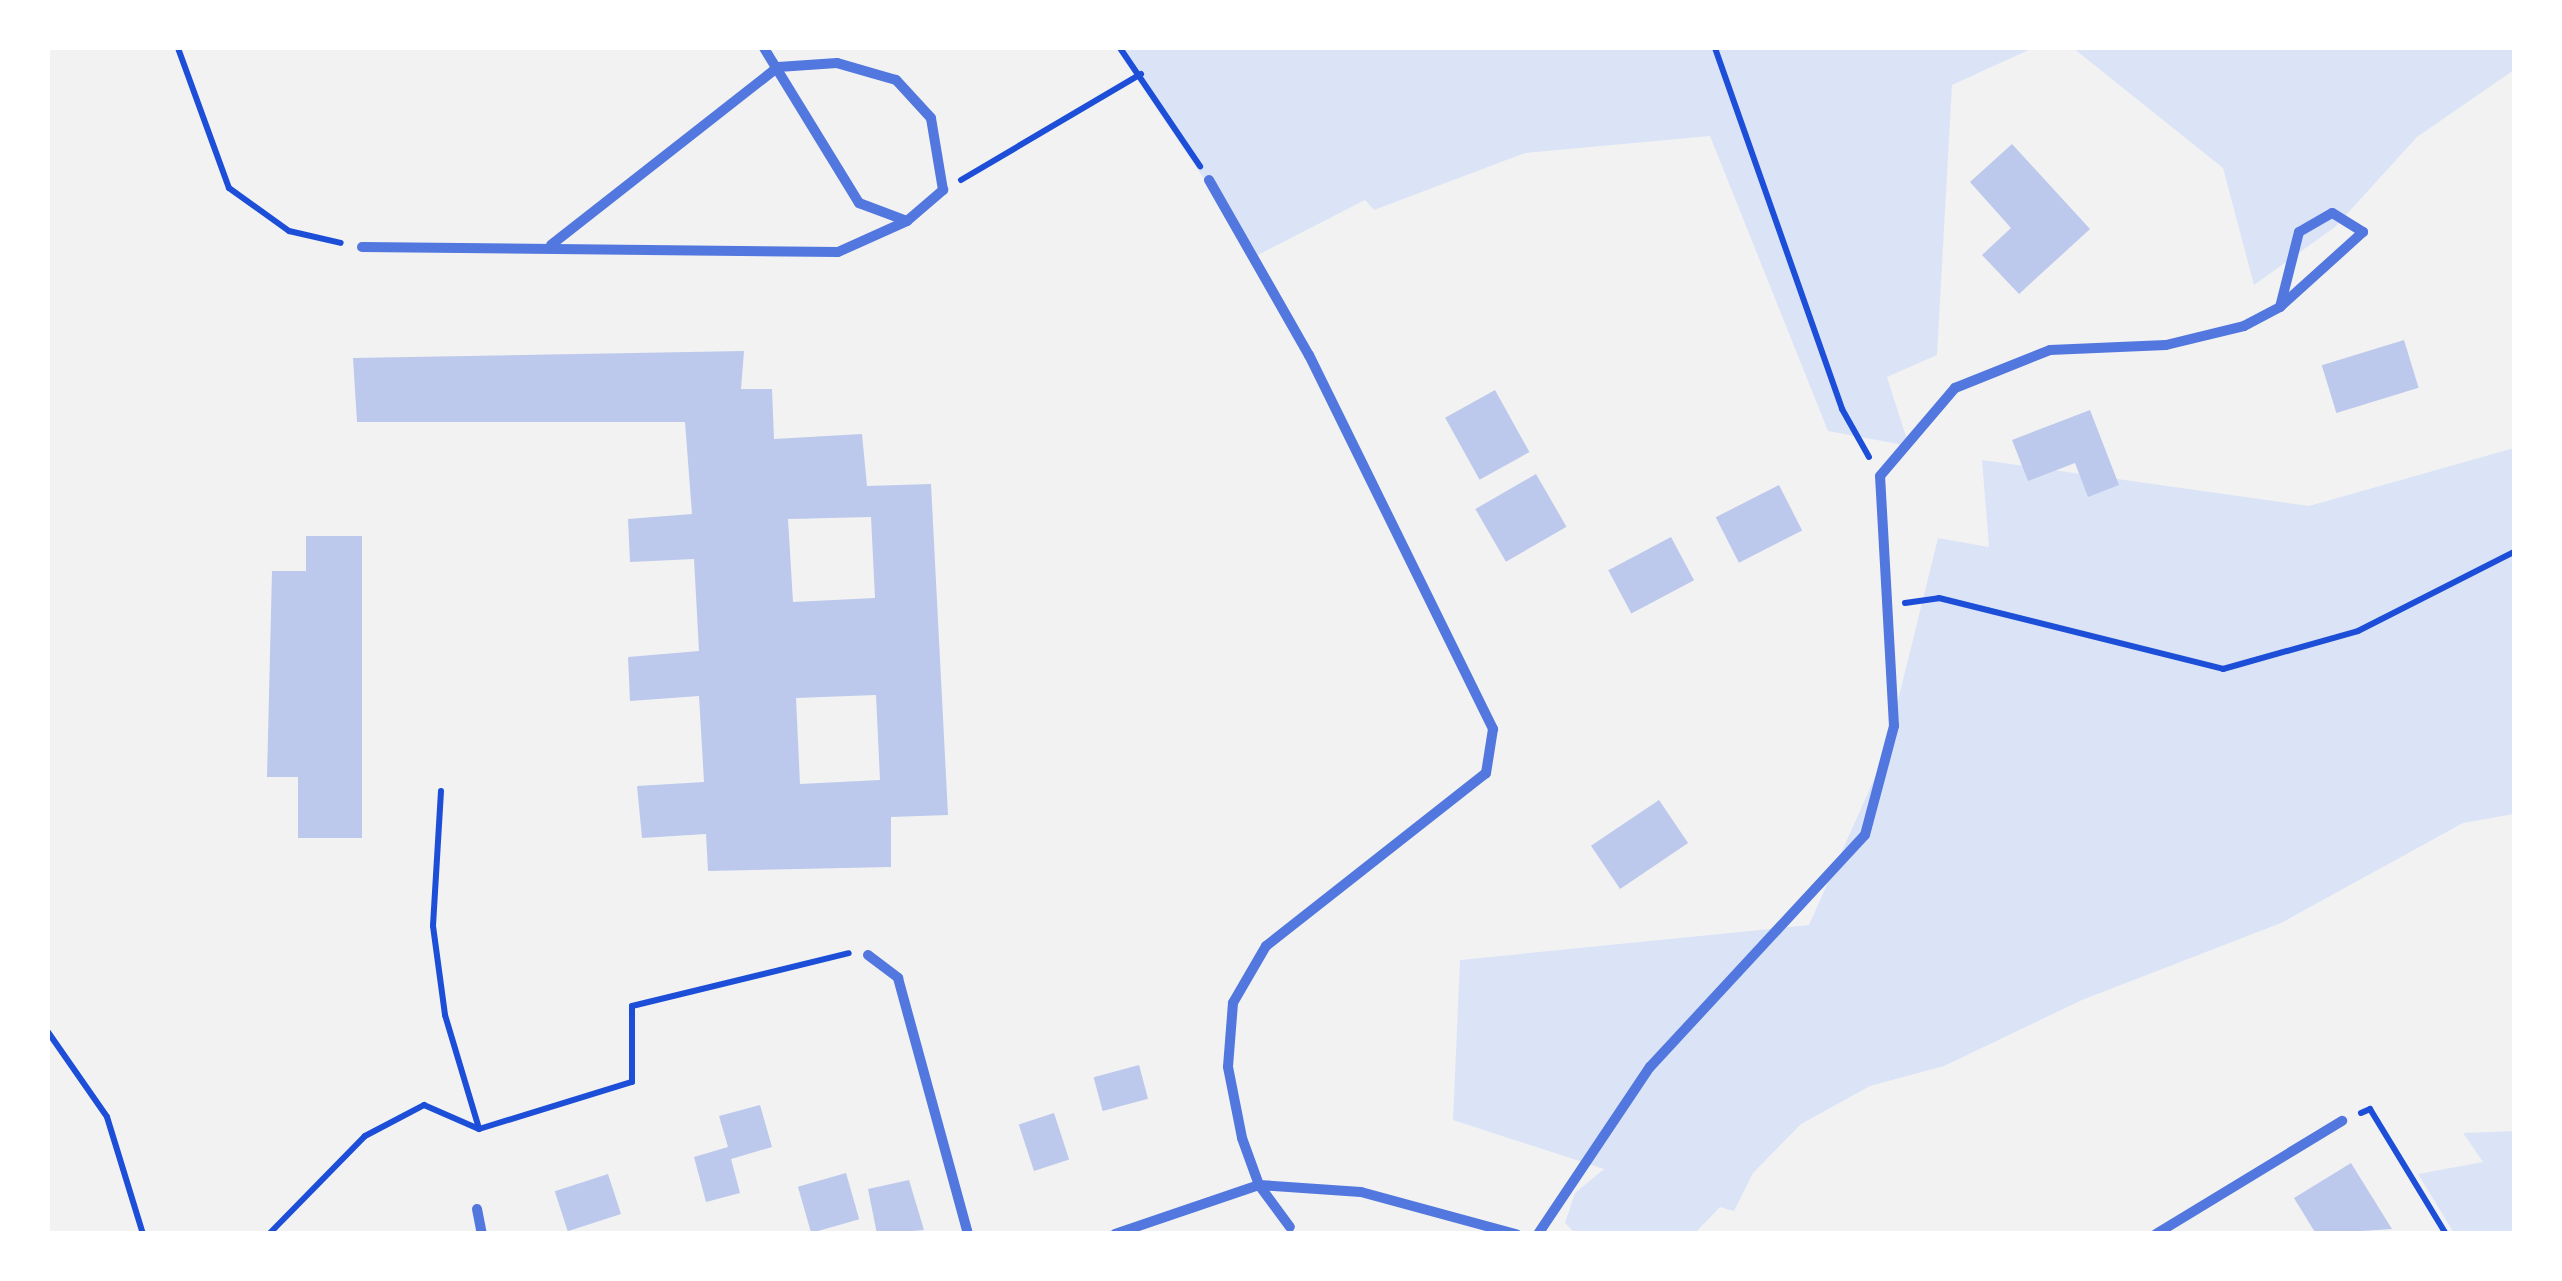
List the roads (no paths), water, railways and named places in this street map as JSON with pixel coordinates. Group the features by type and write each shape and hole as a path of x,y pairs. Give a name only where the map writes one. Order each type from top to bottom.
{"street":[{"path":"764,48 860,203 907,221"},
{"path":"362,248 552,245 838,252 907,221 942,190 931,118 896,80 836,63 778,67 552,245"},
{"path":"1209,180 1309,355 1494,729 1486,774 1266,946 1233,1003 1228,1067 1259,1185 1290,1227"},
{"path":"1538,1234 1650,1067 1866,835 1894,726 1880,476 1956,388 2050,350 2166,345 2280,307 2363,232 2332,213 2299,232 2280,307"},
{"path":"868,955 898,978 968,1234"},
{"path":"2156,1234 2342,1121"},
{"path":"1116,1234 1259,1185 1361,1192 1516,1234"},
{"path":"477,1209 482,1234"}]}
